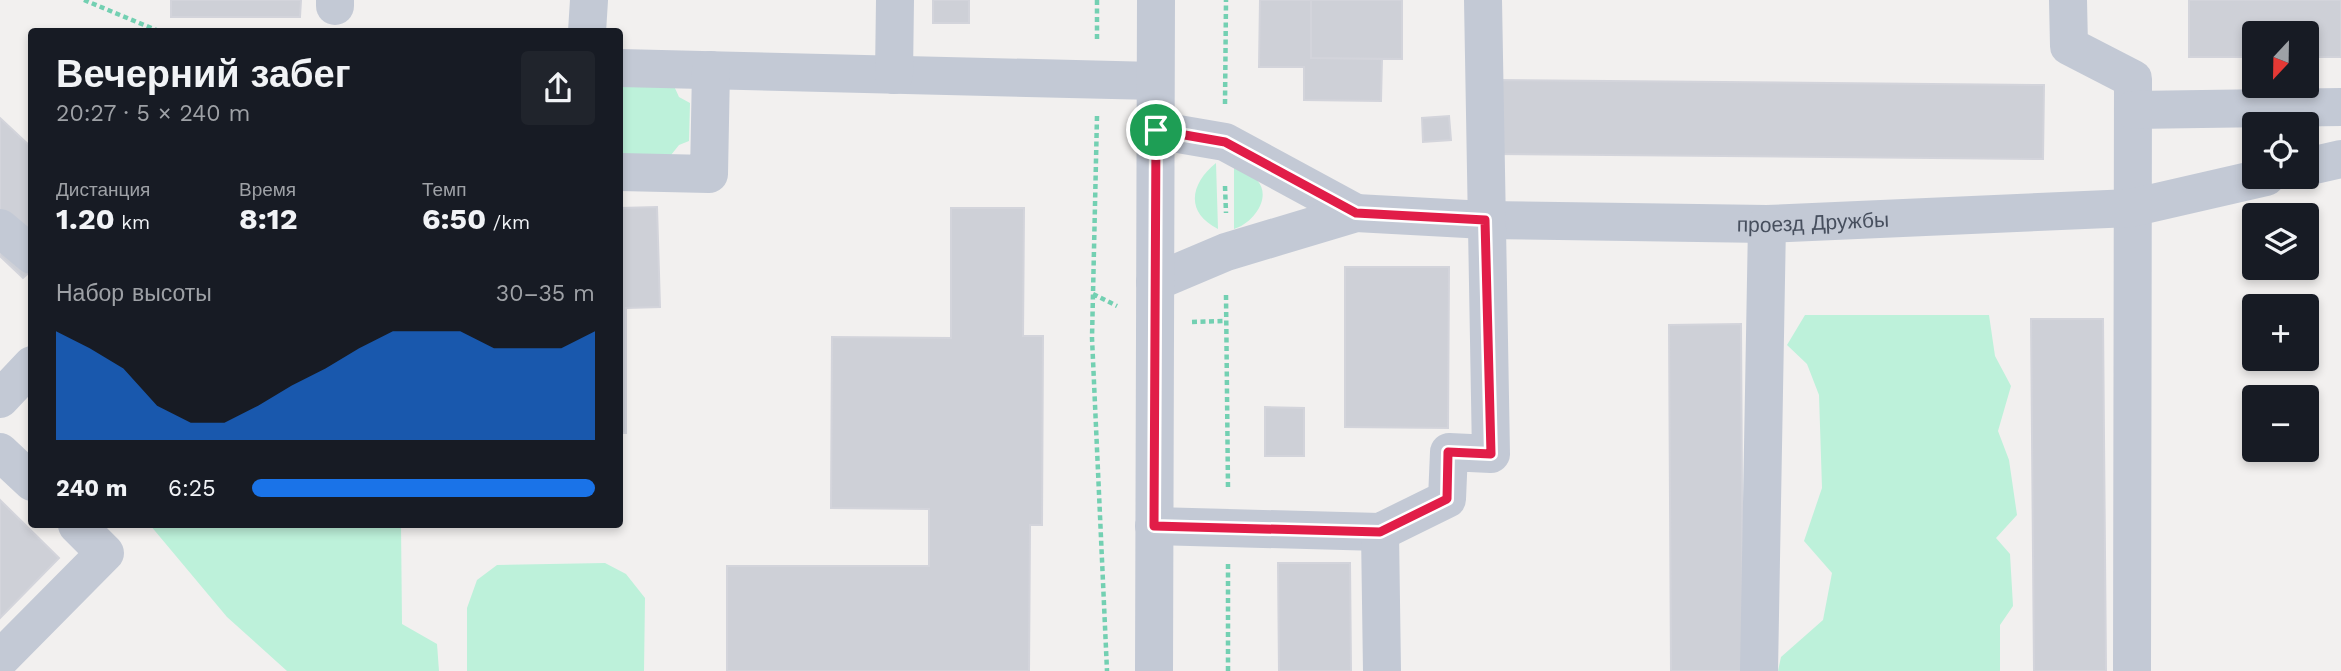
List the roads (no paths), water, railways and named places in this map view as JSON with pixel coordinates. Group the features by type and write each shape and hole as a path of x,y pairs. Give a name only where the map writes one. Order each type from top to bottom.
{"street":[{"path":"587,28 589,0"},
{"path":"894,75 895,0"},
{"path":"1154,671 1156,0"},
{"path":"1154,526 1380,532 1447,499 1448,452 1491,454 1483,0"},
{"path":"2068,0 2069,46 2133,79 2132,671"},
{"path":"623,68 1155,81"},
{"path":"623,172 709,174 711,70"},
{"path":"2133,110 2341,107"},
{"name":"проезд Дружбы","path":"1156,130 1225,142 1356,213"},
{"path":"2319,164 2341,159"},
{"name":"проезд Дружбы","path":"1155,282 1226,252 1356,213 1485,220 1767,224 2131,208 2242,183"},
{"path":"1759,671 1767,224"},
{"path":"0,228 28,252"},
{"path":"0,399 28,369"},
{"path":"0,452 28,478"},
{"path":"0,659 106,552 80,528"},
{"path":"1380,532 1382,671"}]}
